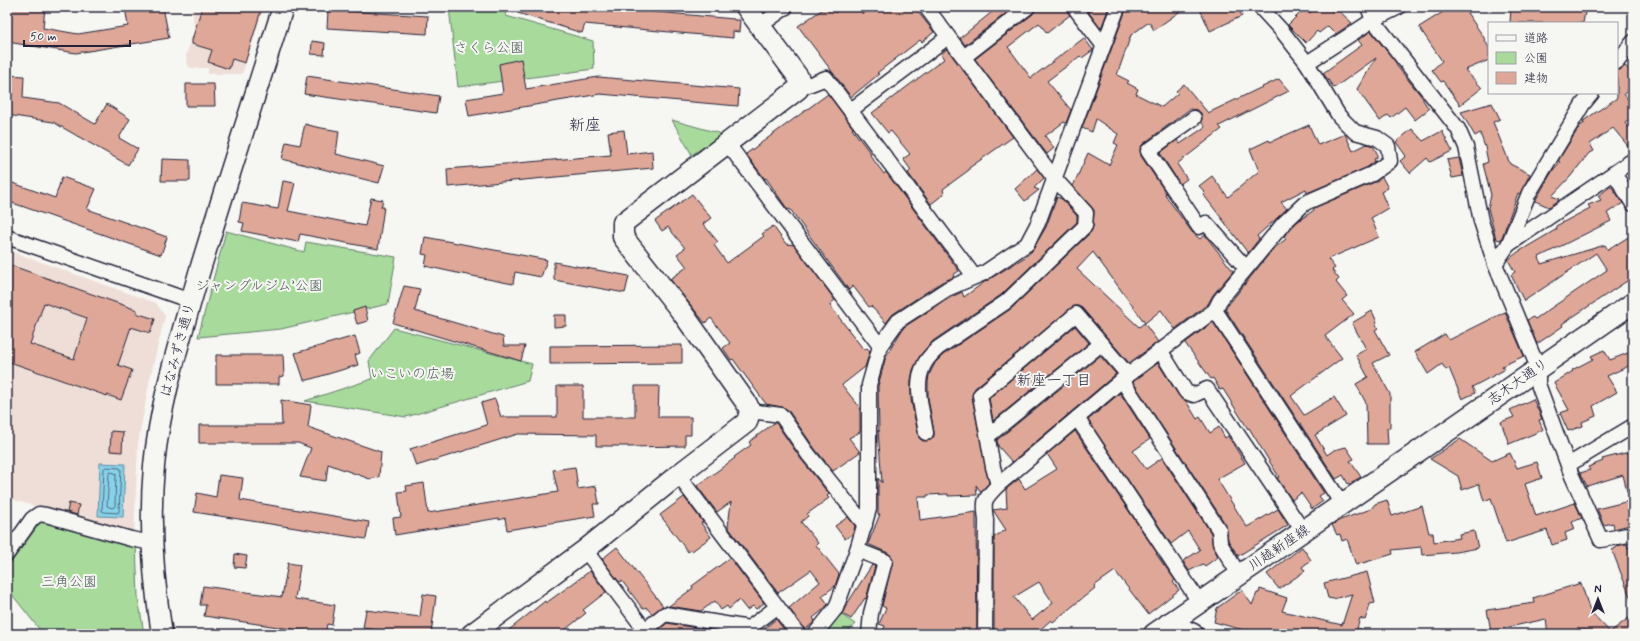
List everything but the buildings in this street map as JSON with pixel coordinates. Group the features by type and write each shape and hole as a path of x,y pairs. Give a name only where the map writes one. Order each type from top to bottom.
{"street":[{"name":"はなみずき通り","path":"162,634 156,601 152,543 153,480 159,426 181,331 283,7"},
{"path":"746,7 761,25 798,77 800,82 798,89"},
{"path":"761,25 786,7"},
{"path":"926,7 1054,178 1086,213 1085,226 1006,302 938,348 929,357 923,366 918,388 926,433"},
{"path":"964,58 1028,7"},
{"path":"1074,7 1103,45"},
{"path":"815,634 836,608 857,550 869,509 869,385 880,346 898,321 947,289 974,276 984,273 1027,244 1038,223 1067,140 1118,7"},
{"path":"985,634 986,520 984,504 986,498 998,485 1125,378 1160,350 1215,310 1220,300 1246,268 1284,223 1305,203 1372,174 1390,161 1388,146 1377,138 1355,132 1339,116 1307,63 1282,31 1260,7"},
{"path":"1368,7 1373,20 1458,129 1466,148 1481,221 1495,264 1538,368 1538,384 1568,465 1601,540 1633,534"},
{"path":"1307,63 1373,20 1399,7"},
{"path":"851,110 948,37"},
{"path":"1618,61 1633,42"},
{"path":"472,634 585,550 678,474 747,422 750,412 747,404 684,315 623,237 623,223 798,89 826,78 974,276"},
{"path":"1495,264 1508,245 1529,193 1583,104 1591,94"},
{"path":"1194,118 1148,151 1199,227 1206,223 1246,268"},
{"path":"727,143 880,346"},
{"path":"1508,245 1633,160"},
{"path":"1614,173 1633,204"},
{"path":"7,237 191,301"},
{"name":"志木大通り","path":"1404,461 1633,303"},
{"path":"1215,310 1342,504"},
{"path":"998,485 993,468 980,395 1076,314 1102,344 1125,378 1219,530 1220,543 1239,575"},
{"path":"988,436 1102,344"},
{"path":"1160,350 1186,392 1194,395 1207,388 1303,531"},
{"path":"750,412 781,414 808,454 865,525"},
{"path":"1077,418 1200,603"},
{"path":"1568,465 1633,426"},
{"name":"川越新座線","path":"1164,630 1239,575 1404,461"},
{"path":"678,474 798,634"},
{"path":"7,554 32,519 39,514 131,539 152,543"},
{"path":"585,550 647,632 665,614 749,628 777,607"},
{"path":"857,550 885,561 871,613 869,634"},
{"path":"1164,630 1193,634"}],"shaded area":[{"path":"190,7 264,7 242,74 208,74 208,68 191,68 187,65 186,56 194,31 193,15"},
{"path":"7,250 156,303 165,316 150,378 138,444 134,535 7,498"}],"green space":[{"name":"さくら公園","path":"449,7 504,7 506,16 593,41 594,69 458,87"},
{"path":"672,120 722,134 692,155"},
{"name":"ジャングルジム’公園","path":"226,231 304,252 306,242 396,257 388,304 281,329 198,337"},
{"name":"いこいの広場","path":"394,328 532,364 528,381 406,417 305,401 372,379 369,361"},
{"name":"三角公園","path":"46,519 136,544 138,597 144,634 43,634 7,588 7,568 40,523"},
{"path":"839,613 855,624 846,634 824,634 836,620"}],"water":[{"path":"100,463 125,464 123,517 98,516"}],"district":[{"name":"新座","path":"585,125"},
{"name":"新座一丁目","path":"1054,381"}]}
